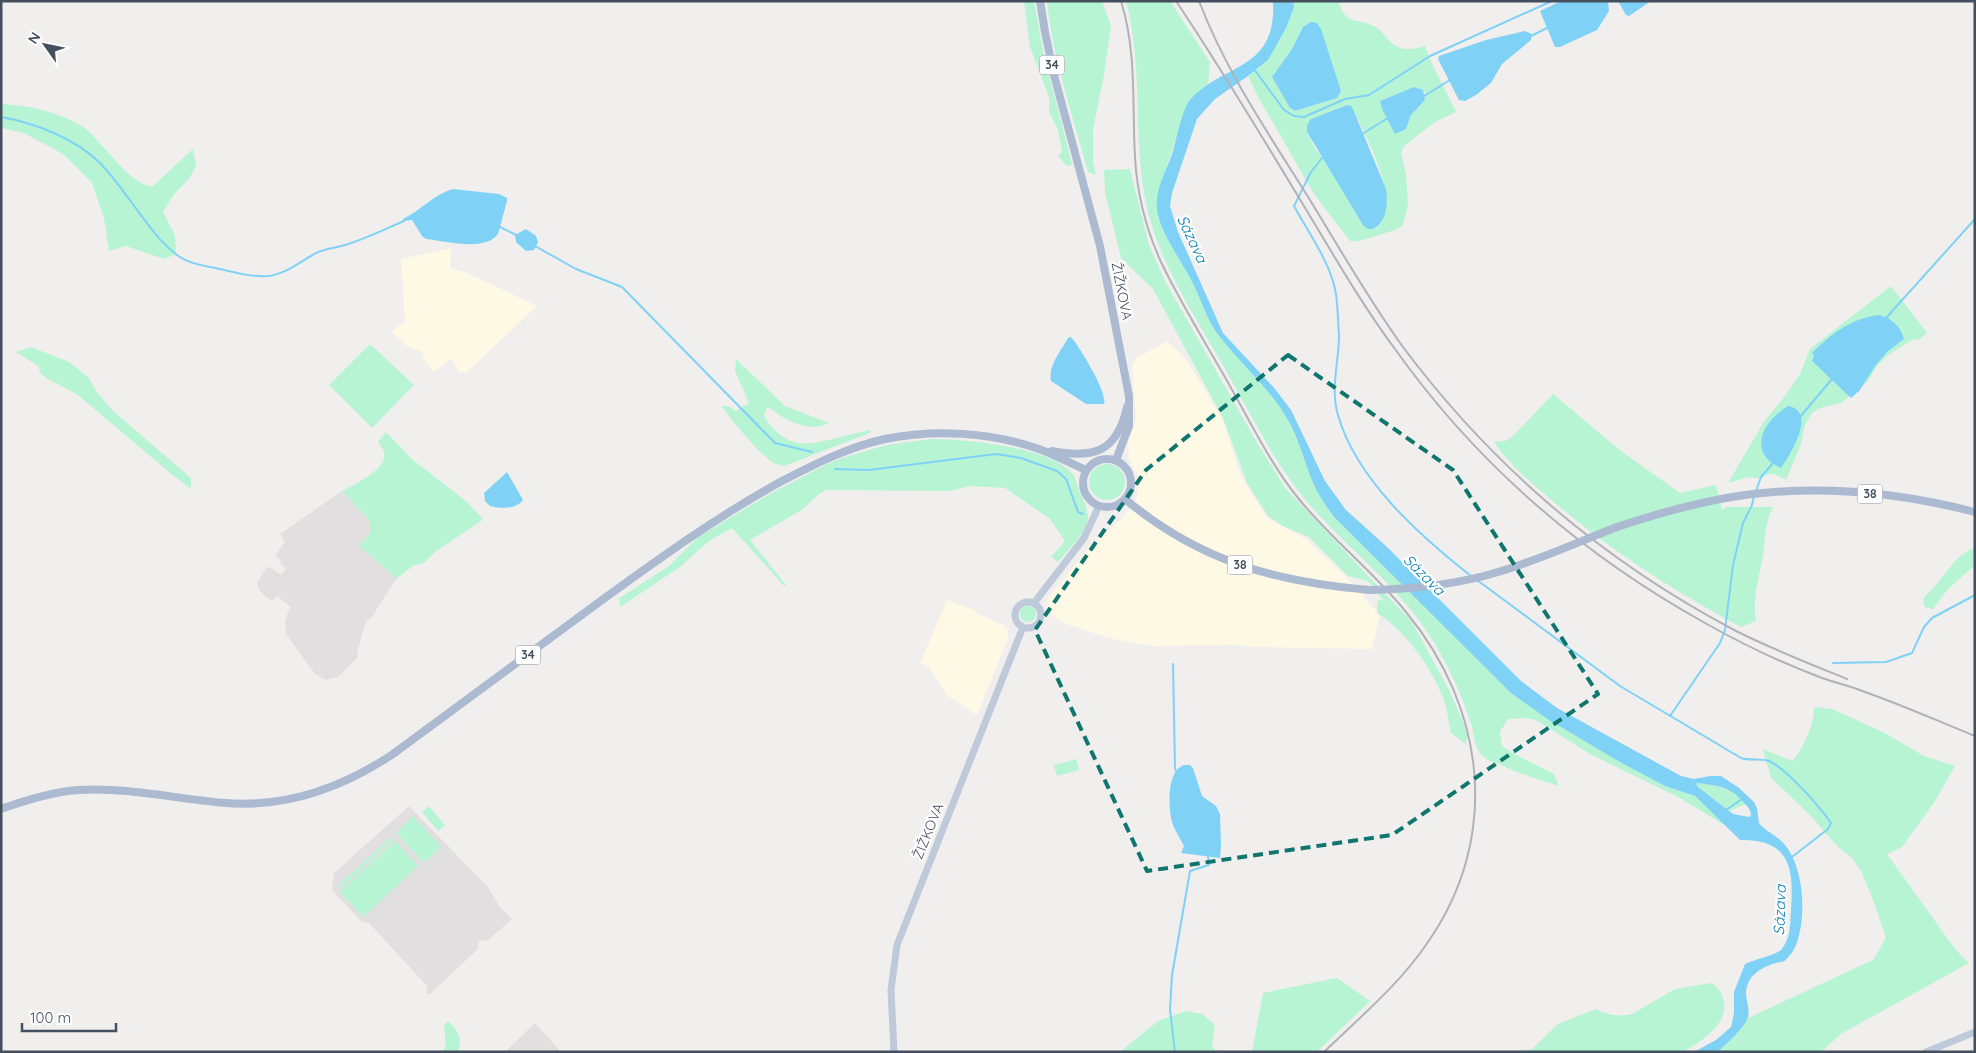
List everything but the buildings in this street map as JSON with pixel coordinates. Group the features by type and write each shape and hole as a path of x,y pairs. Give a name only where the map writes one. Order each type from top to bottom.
{"main road":[{"name":"ŽIŽKOVA","path":"1040,1 1048,49 1100,246 1130,396 1129,426 1116,460"},
{"name":"34","path":"1,809 49,794 79,790 127,790 211,802 243,804 281,801 321,792 363,773 385,759 666,554 742,504 812,466 847,450 924,434 986,436 1036,448 1076,455 1086,454 1101,449 1112,440 1121,427 1130,396"},
{"name":"34","path":"1036,448 1086,470"},
{"path":"1102,459 1116,460 1126,467 1131,478 1131,489 1125,499 1113,506 1099,506 1091,501 1085,493 1083,479 1086,470 1093,463 1102,459"},
{"name":"38","path":"1125,499 1168,532 1220,558 1284,579 1325,586 1370,590 1432,587 1466,581 1532,561 1617,527 1668,510 1746,495 1841,492 1937,503 1975,512"},
{"name":"ŽIŽKOVA","path":"894,1052 891,993 897,945 1023,627 1016,618 1016,611 1024,603 1034,604 1084,538 1099,506"},
{"path":"1023,627 1031,628 1040,620 1040,609 1034,604"},
{"path":"1926,1052 1975,1032"}],"highlighted area":[{"path":"1288,355 1453,470 1598,694 1392,835 1147,871 1035,630 1146,470"}],"shaded area":[{"path":"451,248 450,268 465,272 537,306 466,373 459,372 451,359 434,372 424,360 423,352 407,346 392,331 405,322 401,259"},
{"path":"1167,341 1186,359 1223,420 1240,474 1267,518 1306,539 1343,574 1380,615 1372,649 1254,647 1238,645 1151,646 1109,638 1061,622 1051,614 1047,607 1048,598 1094,542 1124,517 1137,497 1138,475 1129,460 1128,442 1136,419 1132,365 1137,358"},
{"path":"342,491 369,520 371,532 359,546 397,578 371,618 366,622 356,659 339,676 326,680 315,674 286,634 285,623 291,607 277,596 273,601 269,599 260,591 257,583 266,568 270,567 281,575 286,569 275,555 285,542 280,534"},
{"path":"947,600 977,611 976,613 1006,627 1008,632 1008,638 977,715 947,695 928,666 920,663"},
{"path":"409,806 487,886 500,907 512,919 487,941 482,940 478,943 479,948 430,994 427,994 427,986 369,923 362,922 332,890 334,873"},
{"path":"535,1023 561,1052 505,1052"}],"green space":[{"path":"1024,1 1034,1 1043,51 1072,164 1069,166 1058,156 1062,152 1058,130 1049,112 1049,97 1030,47"},
{"path":"1047,1 1102,1 1111,26 1104,75 1093,129 1093,162 1096,175 1088,172 1070,109 1054,45"},
{"path":"1126,1 1170,1 1210,62 1208,85 1188,102 1158,193 1158,217 1219,336 1273,397 1287,417 1314,485 1334,517 1511,693 1665,786 1695,796 1729,828 1680,798 1590,754 1536,720 1526,718 1508,719 1500,732 1502,746 1554,774 1559,786 1492,762 1478,751 1472,727 1458,689 1426,630 1398,595 1334,531 1292,483 1262,435 1166,263 1152,226 1145,198 1139,143 1135,58 1132,29"},
{"path":"1291,1 1338,1 1348,18 1374,26 1394,45 1403,49 1425,46 1456,112 1435,122 1404,146 1401,153 1406,175 1408,204 1403,225 1395,230 1360,241 1350,241 1314,194 1248,76 1268,60","holes":["1318,24 1341,91 1337,98 1295,111 1290,108 1272,77 1292,49 1303,27","1415,87 1425,92 1424,101 1411,115 1406,129 1395,133 1380,101","1347,105 1353,109 1373,152 1384,187 1386,203 1383,217 1375,228 1314,147 1307,132 1311,119"]},
{"path":"1,104 44,110 64,117 83,127 91,133 126,171 144,184 153,186 193,149 196,166 189,179 174,194 163,212 175,235 176,254 164,259 126,246 109,251 104,218 92,183 63,154 24,133 1,128"},
{"path":"1130,169 1149,245 1165,281 1259,446 1286,489 1412,622 1449,690 1468,733 1466,744 1451,733 1444,699 1423,660 1397,629 1377,613 1378,599 1383,600 1368,581 1348,576 1309,537 1283,526 1268,516 1247,483 1223,418 1153,289 1121,258 1105,192 1104,170"},
{"path":"1891,286 1927,333 1920,339 1912,340 1888,355 1877,366 1868,381 1841,403 1820,408 1812,413 1805,425 1801,444 1786,480 1770,474 1761,479 1749,477 1728,483 1765,420 1800,374 1810,349"},
{"path":"370,344 414,385 372,428 329,385"},
{"path":"31,347 69,362 89,378 96,391 113,411 191,478 191,489 78,395 48,379 41,374 38,366 16,352"},
{"path":"736,359 785,406 829,423 814,427 806,426 790,421 767,408 764,415 766,420 773,429 787,439 798,443 814,443 871,430 870,433 784,466 773,463 758,450 733,422 722,406 728,406 736,411 749,403 735,371"},
{"path":"1553,394 1621,451 1680,493 1716,485 1722,510 1727,507 1773,507 1767,525 1756,589 1756,621 1741,627 1692,600 1645,570 1578,522 1507,459 1494,442 1505,441 1513,436"},
{"path":"386,432 413,460 466,501 482,518 481,521 435,552 425,562 413,566 397,578 359,546 371,532 369,520 342,491 369,476 381,464 384,452 378,442"},
{"path":"932,439 1005,446 1044,456 1060,463 1071,472 1076,480 1088,513 1086,526 1058,562 1051,557 1065,541 1050,519 1005,488 969,486 950,491 827,490 819,494 803,509 750,540 786,585 784,586 732,528 709,541 680,567 620,607 620,600 618,599 669,566 698,537 766,496 839,459 893,444"},
{"path":"1107,464 1114,465 1120,469 1124,475 1124,489 1120,495 1114,499 1107,500 1100,499 1094,495 1090,489 1089,482 1090,475 1094,469 1100,465"},
{"path":"1975,548 1975,565 1948,589 1933,609 1925,607 1923,603 1924,597 1961,556"},
{"path":"1028,606 1036,614 1028,622 1020,614"},
{"path":"1814,707 1832,709 1885,733 1924,756 1955,766 1935,801 1902,847 1887,854 1955,949 1969,963 1841,1034 1821,1052 1717,1052 1733,1037 1748,1018 1873,960 1886,938 1861,871 1850,856 1838,847 1808,813 1771,778 1763,749 1792,761 1808,736"},
{"path":"1076,759 1079,770 1057,776 1054,765"},
{"path":"1698,783 1730,791 1746,804 1729,811 1695,784"},
{"path":"429,806 445,825 438,831 422,812"},
{"path":"413,816 441,847 424,863 396,833"},
{"path":"390,838 392,840 341,888 339,885"},
{"path":"395,841 418,866 363,917 340,892"},
{"path":"1337,978 1370,1001 1317,1052 1252,1052 1263,993"},
{"path":"1711,983 1718,989 1723,998 1723,1015 1719,1023 1706,1037 1683,1052 1520,1052 1532,1049 1558,1024 1596,1009 1614,1015 1632,1014 1675,989"},
{"path":"1186,1011 1202,1014 1215,1025 1212,1045 1217,1052 1120,1052 1158,1021"},
{"path":"448,1021 459,1035 458,1052 443,1051 446,1046 444,1025"}],"water":[{"path":"1273,1 1293,1 1294,7 1286,28 1268,60 1215,99 1197,119 1172,193 1170,206 1178,232 1223,333 1275,389 1291,410 1325,481 1346,510 1386,546 1521,681 1557,708 1681,776 1694,779 1721,776 1739,788 1754,802 1757,808 1759,823 1785,845 1796,866 1802,893 1802,921 1796,945 1785,961 1772,964 1754,974 1747,986 1746,993 1748,1017 1735,1036 1717,1052 1694,1052 1716,1040 1731,1027 1734,1013 1734,992 1745,964 1778,952 1787,941 1792,895 1789,869 1785,859 1779,851 1769,845 1757,841 1740,840 1695,796 1665,786 1620,762 1549,720 1511,693 1334,517 1314,485 1290,423 1270,394 1215,331 1191,280 1162,227 1157,209 1158,194 1173,151 1182,117 1189,101 1203,88 1257,54 1266,41 1272,24","holes":["1696,784 1722,788 1733,793 1750,810 1751,815 1749,817 1733,814 1698,787"]},
{"path":"1561,1 1608,1 1609,11 1597,30 1560,47 1555,47 1540,11"},
{"path":"1618,1 1651,1 1629,16 1626,15"},
{"path":"1311,22 1317,23 1321,29 1341,91 1337,98 1295,111 1290,108 1272,77 1292,49 1303,27"},
{"path":"1525,31 1532,34 1531,40 1502,64 1491,83 1465,101 1459,100 1438,59 1439,56 1486,40"},
{"path":"1414,87 1423,90 1425,100 1411,115 1406,129 1395,134 1380,101"},
{"path":"1347,105 1353,109 1386,189 1385,213 1378,226 1371,229 1363,225 1307,132 1307,125 1311,119"},
{"path":"453,189 499,194 507,198 498,234 484,243 454,243 426,239 412,220 404,221 403,219 433,199"},
{"path":"526,229 536,236 538,242 534,250 526,251 516,242 515,235"},
{"path":"1879,315 1888,318 1895,324 1901,331 1904,339 1888,351 1875,366 1860,390 1851,398 1812,361 1814,356 1812,353 1842,328 1851,323"},
{"path":"1071,337 1086,359 1102,390 1104,404 1086,404 1051,381 1053,364 1068,338"},
{"path":"1788,406 1797,410 1801,416 1801,424 1795,444 1781,468 1770,461 1764,454 1761,445 1762,437 1771,420"},
{"path":"507,472 523,500 508,508 490,506 485,501 484,493"},
{"path":"1184,765 1190,765 1193,768 1202,796 1216,806 1220,814 1220,858 1181,853 1184,846 1171,819 1170,792 1174,775"}],"waterway":[{"path":"1254,69 1284,110 1294,116 1304,117 1345,99 1369,95 1430,56 1552,1"},
{"path":"1531,36 1547,28"},
{"path":"1424,96 1450,80"},
{"path":"1,117 27,123 53,133 89,153 109,173 167,246 177,255 197,264 250,275 275,275 323,250 352,243 404,221"},
{"path":"1362,134 1388,118"},
{"path":"1322,158 1311,172 1294,206 1319,249 1329,271 1336,294 1339,346 1335,395 1338,415 1347,439 1359,462 1375,484 1411,524 1471,576"},
{"path":"1886,318 1975,219"},
{"path":"498,226 516,235"},
{"path":"535,246 576,269 622,287 775,443 812,452"},
{"path":"1800,417 1832,379"},
{"path":"835,469 869,470 996,454 1021,458 1057,471 1066,479 1078,512 1083,514"},
{"path":"1756,491 1761,477 1774,462"},
{"path":"1670,716 1720,643 1725,630 1733,565 1743,523 1752,505 1754,496"},
{"path":"1477,580 1620,686 1741,758 1769,761 1785,772 1811,798 1831,823 1828,829 1792,857"},
{"path":"1833,663 1886,662 1912,653 1924,627 1932,618 1975,595"},
{"path":"1173,664 1175,768 1177,774"},
{"path":"1726,810 1742,799"},
{"path":"1175,1052 1170,1009 1172,975 1190,871 1209,865 1208,855"}],"railway":[{"path":"1121,1 1130,40 1132,59 1135,157 1140,198 1151,237 1168,277 1278,470 1311,513 1406,612 1433,650 1453,690 1467,731 1474,774 1474,817 1467,860 1451,902 1428,942 1405,972 1379,1000 1324,1052"},
{"path":"1176,1 1247,112 1354,289 1384,334 1427,391 1460,430 1535,503 1616,568 1705,623 1733,638 1777,660 1822,678 1879,697 1975,736"},
{"path":"1199,1 1235,78 1367,293 1403,347 1437,391 1474,432 1554,508 1641,574 1688,604 1736,631 1847,679"}],"water label":[{"name":"Sázava","path":"1192,239"},
{"name":"Sázava","path":"1424,575"},
{"name":"Sázava","path":"1780,910"}]}
